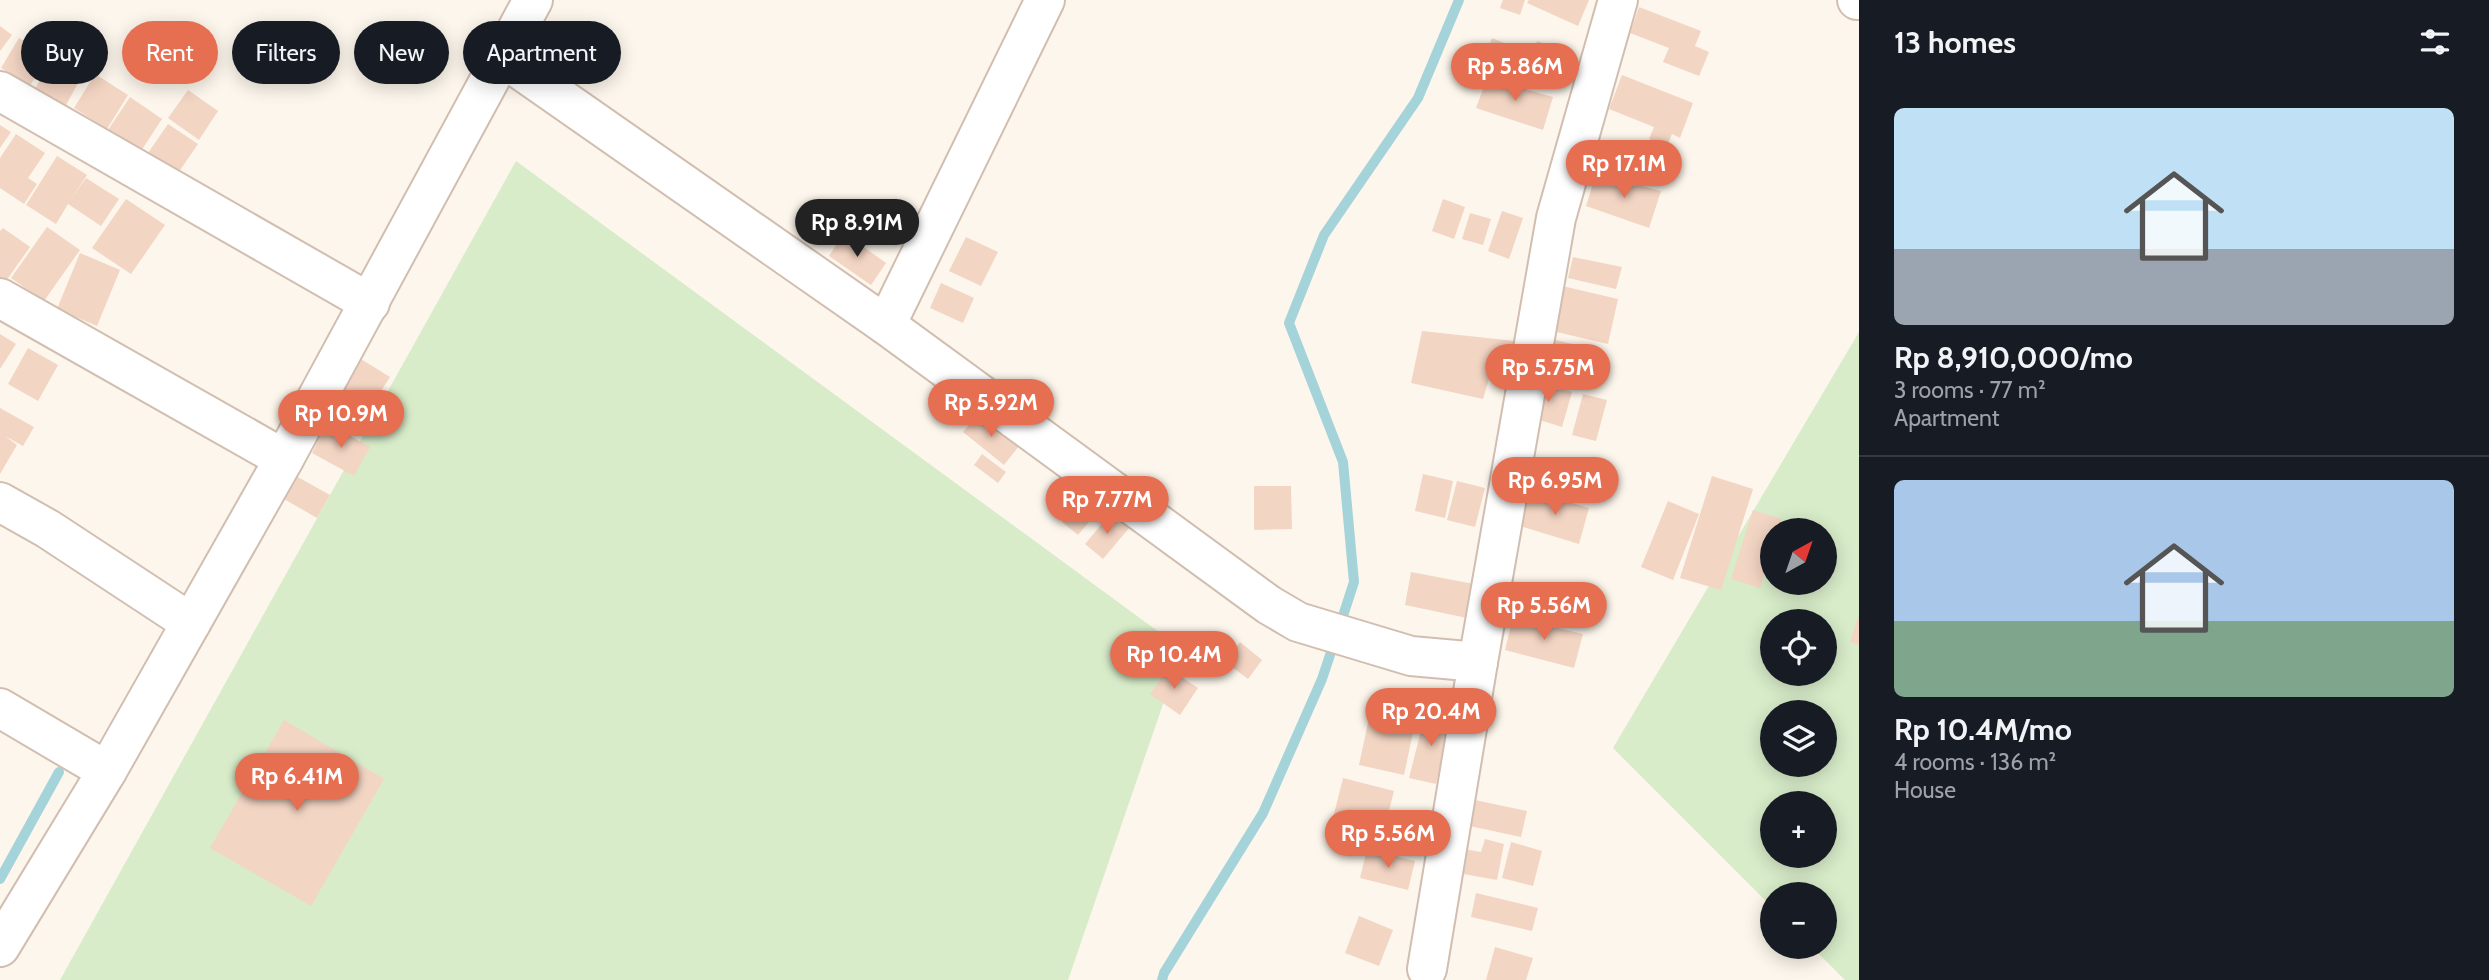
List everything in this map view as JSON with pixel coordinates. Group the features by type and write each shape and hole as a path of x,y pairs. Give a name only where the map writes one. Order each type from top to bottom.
{"street":[{"path":"522,21 533,0"},
{"path":"887,325 1045,0"},
{"path":"1427,970 1556,218 1618,0"},
{"path":"0,947 107,771 284,459 488,84"},
{"path":"541,84 887,325 1269,605 1298,622 1411,656 1478,662"},
{"path":"0,91 370,303"},
{"path":"0,298 284,459"},
{"path":"0,502 48,529 191,623"},
{"path":"0,708 107,771"}],"green space":[{"path":"516,161 1182,649 1068,980 60,980"},
{"path":"1859,332 1859,980 1845,980 1824,959 1837,959 1837,882 1760,882 1760,895 1613,748"}],"building":[{"path":"1503,0 1525,0 1520,15 1500,8"},
{"path":"1529,0 1589,0 1578,26 1527,3"},
{"path":"1639,7 1701,31 1695,46 1709,52 1699,76 1663,62 1669,48 1630,33"},
{"path":"0,26 12,35 0,51"},
{"path":"19,38 21,39 21,80 1,68"},
{"path":"1492,38 1529,53 1520,75 1483,60"},
{"path":"1537,41 1562,49 1552,81 1527,73"},
{"path":"1622,75 1693,103 1680,138 1672,134 1667,146 1649,139 1654,127 1609,109"},
{"path":"1487,78 1553,97 1543,130 1476,108"},
{"path":"108,82 128,95 107,129 74,108 89,84"},
{"path":"38,84 77,84 65,107 35,89"},
{"path":"188,90 218,111 199,140 168,118"},
{"path":"130,97 162,119 141,151 108,130"},
{"path":"168,124 198,144 176,176 146,156"},
{"path":"0,125 11,132 0,148"},
{"path":"16,134 45,153 28,178 37,184 24,204 0,188 0,158"},
{"path":"57,156 87,175 71,199 86,178 119,199 101,226 68,204 56,224 26,205"},
{"path":"1596,174 1661,191 1649,228 1586,206"},
{"path":"126,199 165,225 131,274 92,248"},
{"path":"1443,199 1465,207 1454,239 1432,231"},
{"path":"1502,211 1523,218 1509,259 1488,251"},
{"path":"1470,213 1491,219 1483,245 1462,239"},
{"path":"47,227 80,250 44,301 11,278"},
{"path":"3,228 30,247 6,281 0,277 0,231"},
{"path":"844,233 886,263 871,285 829,256"},
{"path":"966,237 998,252 981,286 949,271"},
{"path":"80,253 120,270 97,326 57,309"},
{"path":"1573,257 1622,267 1616,289 1568,278"},
{"path":"941,283 974,298 963,323 930,308"},
{"path":"1558,285 1618,299 1608,344 1548,330"},
{"path":"1422,331 1515,341 1513,369 1492,369 1483,399 1411,383"},
{"path":"0,334 16,344 0,369"},
{"path":"1548,338 1604,352 1596,387 1539,373"},
{"path":"28,348 58,365 38,401 8,384"},
{"path":"356,356 390,377 370,408 336,386"},
{"path":"1534,381 1572,392 1562,427 1523,415"},
{"path":"1583,394 1607,400 1596,441 1572,435"},
{"path":"0,408 34,427 23,446 5,436 17,445 0,474"},
{"path":"979,413 1019,446 1004,465 963,432"},
{"path":"327,423 370,447 354,476 312,453"},
{"path":"982,454 1006,472 998,483 974,465"},
{"path":"1423,474 1453,481 1445,518 1415,511"},
{"path":"296,476 330,495 317,518 284,499"},
{"path":"1712,476 1753,489 1721,590 1680,578"},
{"path":"1457,481 1485,488 1475,527 1447,520"},
{"path":"1254,486 1291,486 1292,529 1254,530"},
{"path":"1531,491 1589,508 1579,544 1520,526"},
{"path":"1086,492 1103,505 1078,535 1062,522"},
{"path":"1668,501 1699,514 1673,580 1641,567"},
{"path":"1753,510 1779,518 1760,518 1760,588 1731,579"},
{"path":"1111,513 1129,528 1103,559 1085,544"},
{"path":"1411,572 1474,584 1467,618 1405,605"},
{"path":"1513,617 1583,634 1574,668 1505,650"},
{"path":"1859,617 1859,645 1850,642"},
{"path":"1240,642 1262,660 1248,679 1225,662"},
{"path":"1168,668 1198,688 1180,715 1150,694"},
{"path":"1374,695 1419,704 1404,775 1359,765"},
{"path":"1426,711 1452,717 1436,784 1409,778"},
{"path":"284,720 384,779 311,906 210,848"},
{"path":"1343,778 1394,791 1382,838 1331,826"},
{"path":"1470,799 1527,811 1521,837 1465,825"},
{"path":"1485,839 1504,844 1497,880 1452,872 1457,848 1481,852"},
{"path":"1511,842 1542,851 1533,886 1502,878"},
{"path":"1367,849 1415,861 1408,890 1360,878"},
{"path":"1476,893 1538,908 1532,931 1471,917"},
{"path":"1359,916 1393,930 1379,966 1345,953"},
{"path":"1495,947 1533,958 1526,980 1486,980"}],"waterway":[{"path":"1340,625 1354,582 1343,462 1289,323 1324,235 1418,98 1459,0"},
{"path":"1162,980 1263,813 1322,679 1335,640"},
{"path":"0,879 59,772"}]}
